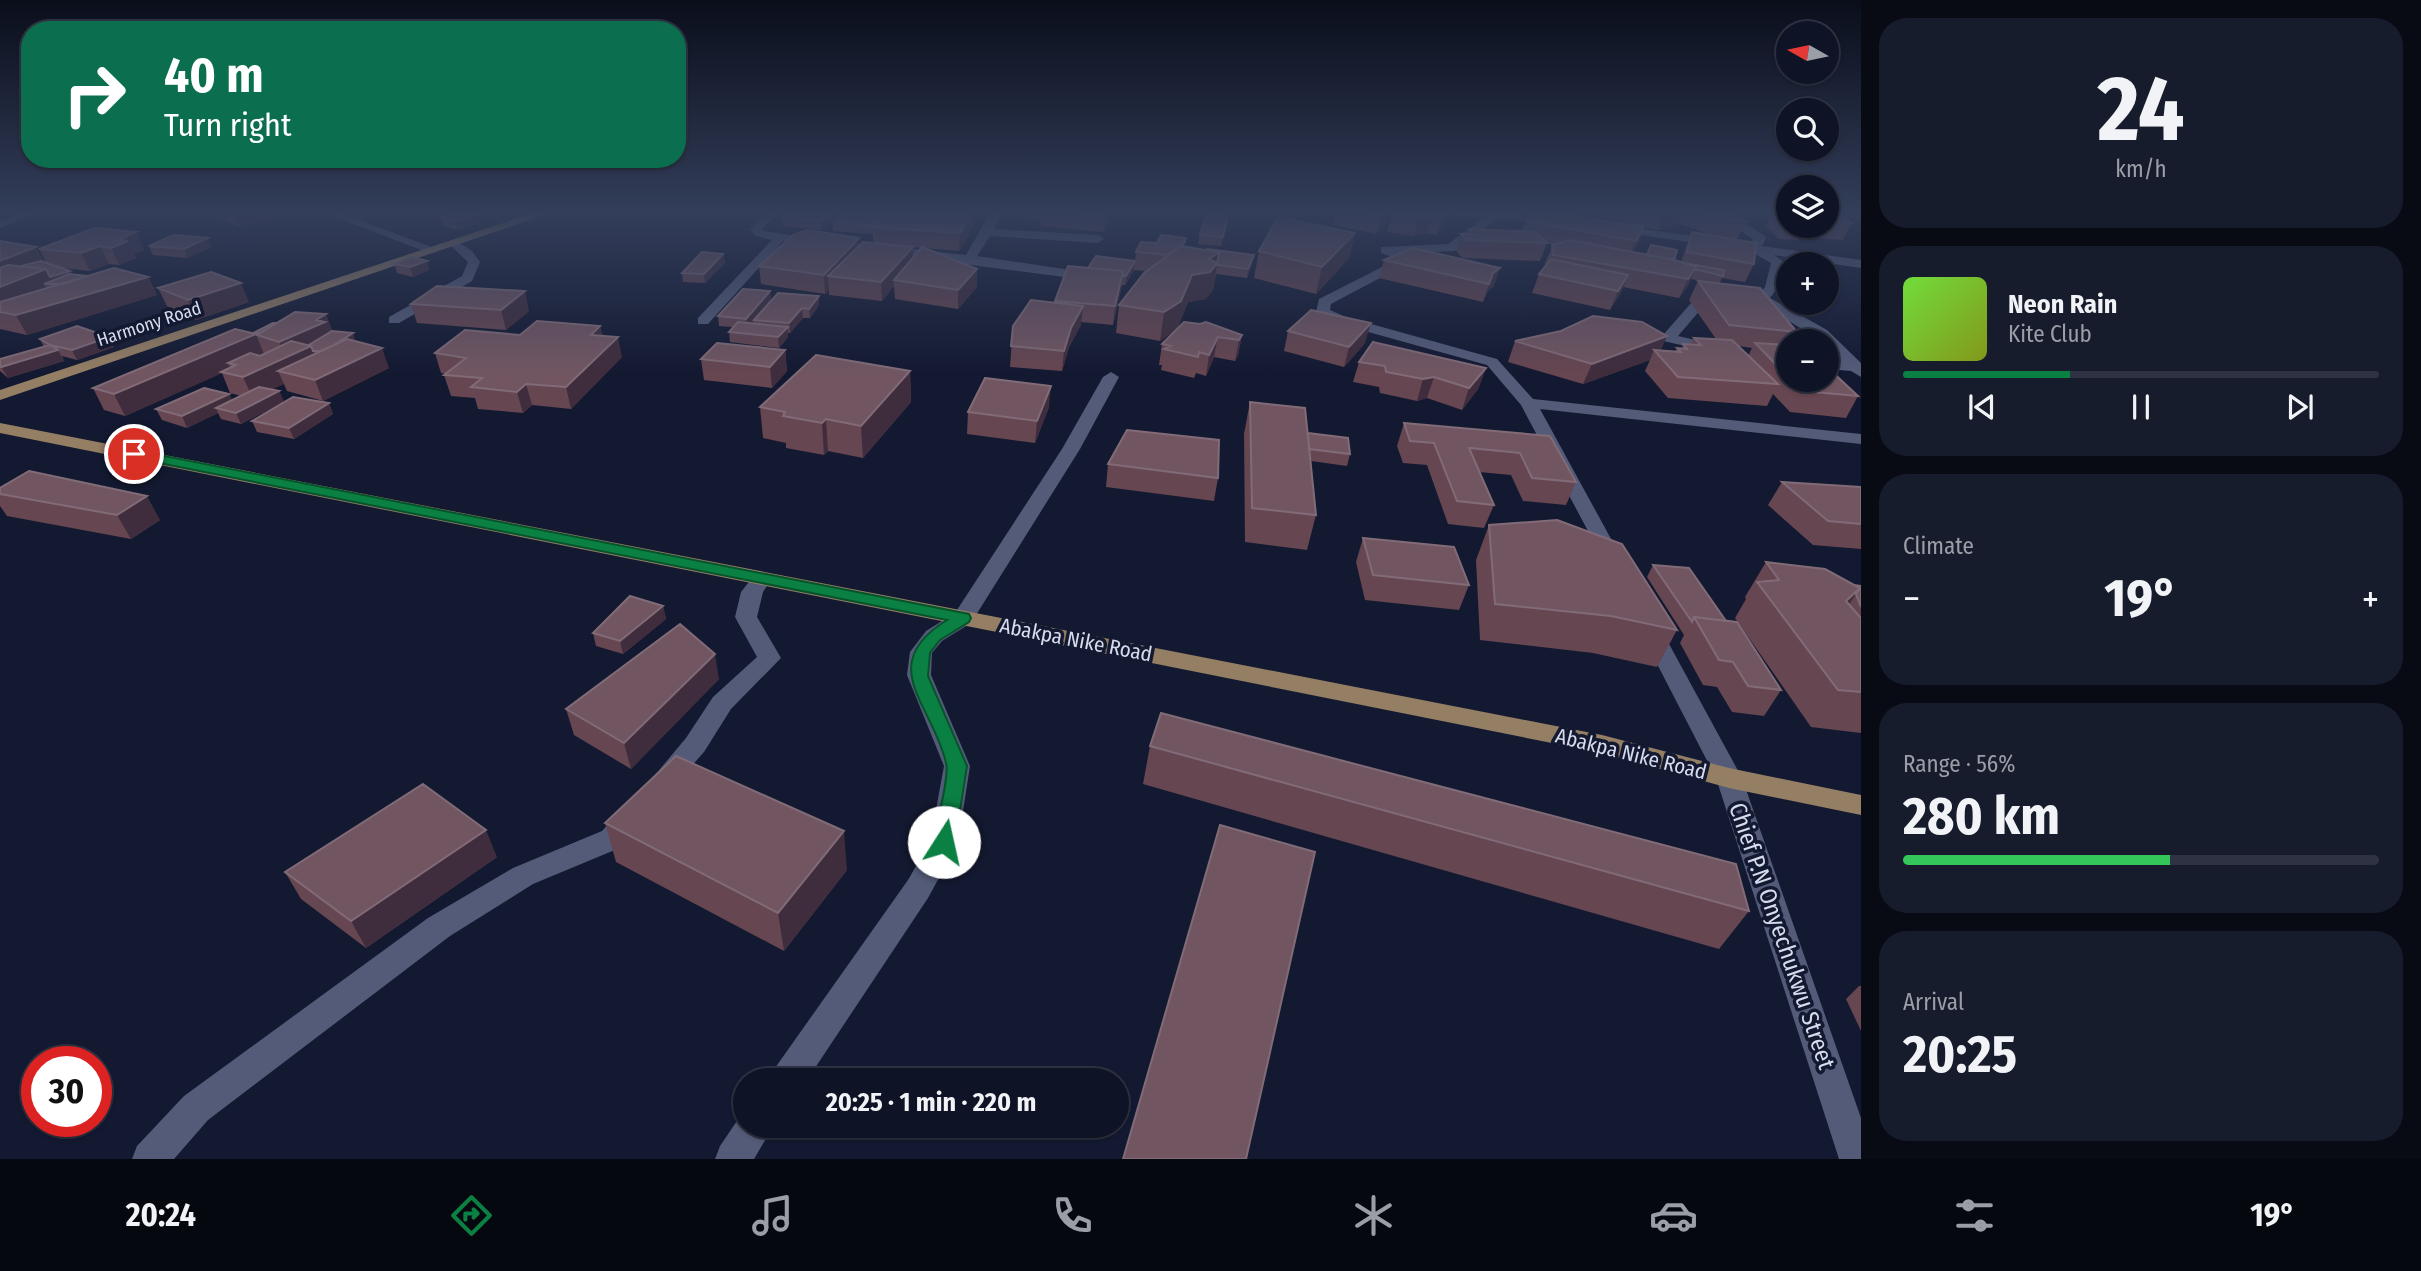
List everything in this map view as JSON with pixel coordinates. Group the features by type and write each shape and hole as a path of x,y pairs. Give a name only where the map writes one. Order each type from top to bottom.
{"main road":[{"name":"Harmony Road","path":"0,395 388,265"},
{"name":"Abakpa Nike Road","path":"0,428 1602,744 1729,778 1861,805"}],"street":[{"path":"394,320 467,278 473,265"},
{"path":"703,321 755,265"},
{"path":"1015,265 1072,274"},
{"name":"Chief P.N Onyechukwu Street","path":"1394,265 1324,302 1323,312 1340,320 1492,362 1528,403 1729,778 1857,1159"},
{"path":"1777,265 1771,288 1762,299 1822,333 1859,369"},
{"path":"1712,288 1668,338 1727,351"},
{"path":"1839,366 1859,369"},
{"path":"795,1068 918,889 944,842 957,766 919,676 921,652 934,636 963,618 1071,449 1111,377"},
{"path":"1528,403 1861,439"},
{"path":"150,1159 196,1108 439,927 523,876 612,839 695,745 722,703 769,658 746,617 752,592 762,578"},
{"path":"733,1159 747,1138"}],"building":[{"path":"9,265 46,269 0,287 0,268"},
{"path":"53,265 70,271 50,277 46,269 21,266"},
{"path":"690,265 712,265 704,274 682,273"},
{"path":"760,265 833,265 824,275"},
{"path":"839,265 896,265 881,282 828,276"},
{"path":"907,265 967,265 977,269 958,290 894,280"},
{"path":"1090,265 1133,265 1126,276 1123,271 1088,268"},
{"path":"1155,265 1215,265 1210,272 1192,275 1181,301 1164,312 1119,305 1144,273"},
{"path":"1218,265 1250,265 1248,269"},
{"path":"1406,265 1487,265 1500,268 1493,273 1489,284"},
{"path":"1546,265 1580,265 1628,275 1618,291 1539,274"},
{"path":"1610,265 1696,267 1688,279"},
{"path":"1690,265 1724,270 1723,276 1694,269 1696,267"},
{"path":"1068,266 1123,271 1115,306 1055,301"},
{"path":"114,268 148,277 16,315 0,312 0,302"},
{"path":"211,272 241,283 188,300 158,288"},
{"path":"69,274 88,276 64,284 44,284"},
{"path":"1698,281 1760,288 1776,307 1776,315 1783,315 1794,329 1776,330 1729,325"},
{"path":"437,286 525,291 501,310 411,304"},
{"path":"743,289 770,291 746,319 718,316"},
{"path":"778,293 819,296 809,309 802,308 789,323 754,320"},
{"path":"1031,300 1083,306 1071,328 1064,351 1011,346 1013,326"},
{"path":"1311,310 1371,323 1349,347 1288,331"},
{"path":"295,312 326,314 316,320 325,322 279,342 257,335"},
{"path":"1593,316 1642,322 1667,336 1592,364 1515,341 1561,331"},
{"path":"537,321 600,326 591,335 618,337 566,387 526,384 517,392 471,387 482,378 444,375 466,358 435,353 465,330 520,335"},
{"path":"738,322 788,327 778,337 729,332"},
{"path":"1184,322 1206,322 1242,335 1239,340 1218,337 1209,355 1199,352 1198,357 1164,349 1171,346 1162,344"},
{"path":"276,323 260,333 255,332"},
{"path":"77,326 109,337 72,350 50,345 40,339"},
{"path":"235,329 256,334 114,394 93,388"},
{"path":"332,331 353,333 332,346 313,351 309,345"},
{"path":"1694,338 1732,340 1776,384 1678,377 1654,350 1681,352 1677,348 1687,349 1683,344 1701,345"},
{"path":"347,339 382,348 315,380 278,371"},
{"path":"291,341 311,346 243,377 221,372 236,365 228,363 250,353 260,356"},
{"path":"1373,342 1486,368 1469,388 1434,377 1423,379 1386,372 1385,366 1359,362"},
{"path":"717,343 785,350 770,367 701,359"},
{"path":"1755,343 1776,344 1776,365"},
{"path":"50,345 58,350 0,366 0,359"},
{"path":"816,355 910,371 861,426 826,419 822,423 783,416 785,412 760,407"},
{"path":"985,378 1051,386 1037,421 968,412"},
{"path":"1839,378 1858,396 1813,392 1839,392"},
{"path":"259,387 279,391 236,413 216,408"},
{"path":"204,388 229,394 182,416 156,409"},
{"path":"293,397 329,403 289,428 252,421"},
{"path":"1250,402 1305,408 1316,515 1252,508"},
{"path":"1404,423 1550,436 1576,482 1532,478 1520,453 1469,448 1494,505 1457,501 1434,443 1410,441"},
{"path":"1127,430 1219,440 1218,478 1108,464"},
{"path":"1308,433 1348,438 1350,454 1309,449"},
{"path":"29,471 147,496 117,515 0,494 0,488"},
{"path":"1782,482 1861,487 1861,524 1828,521"},
{"path":"1557,520 1622,544 1677,630 1611,616 1495,604 1489,525"},
{"path":"1363,538 1454,547 1469,585 1373,575"},
{"path":"1766,562 1825,569 1860,588 1846,601 1861,618 1861,692 1838,690 1757,582 1779,580"},
{"path":"1653,565 1689,568 1726,621 1694,617 1692,622"},
{"path":"1854,585 1861,586 1861,607 1856,594 1860,588"},
{"path":"630,596 663,606 620,641 593,633"},
{"path":"1694,617 1737,622 1781,690 1748,686 1733,662 1719,660"},
{"path":"680,624 715,654 624,743 566,709"},
{"path":"1161,713 1736,864 1749,911 1150,746"},
{"path":"676,756 844,831 778,913 605,823"},
{"path":"423,784 486,830 351,921 285,872"},
{"path":"1220,825 1315,852 1246,1159 1123,1159"}],"route":[{"path":"134,454 963,618 934,636 921,652 919,676 946,733 957,766 944,842"}]}
